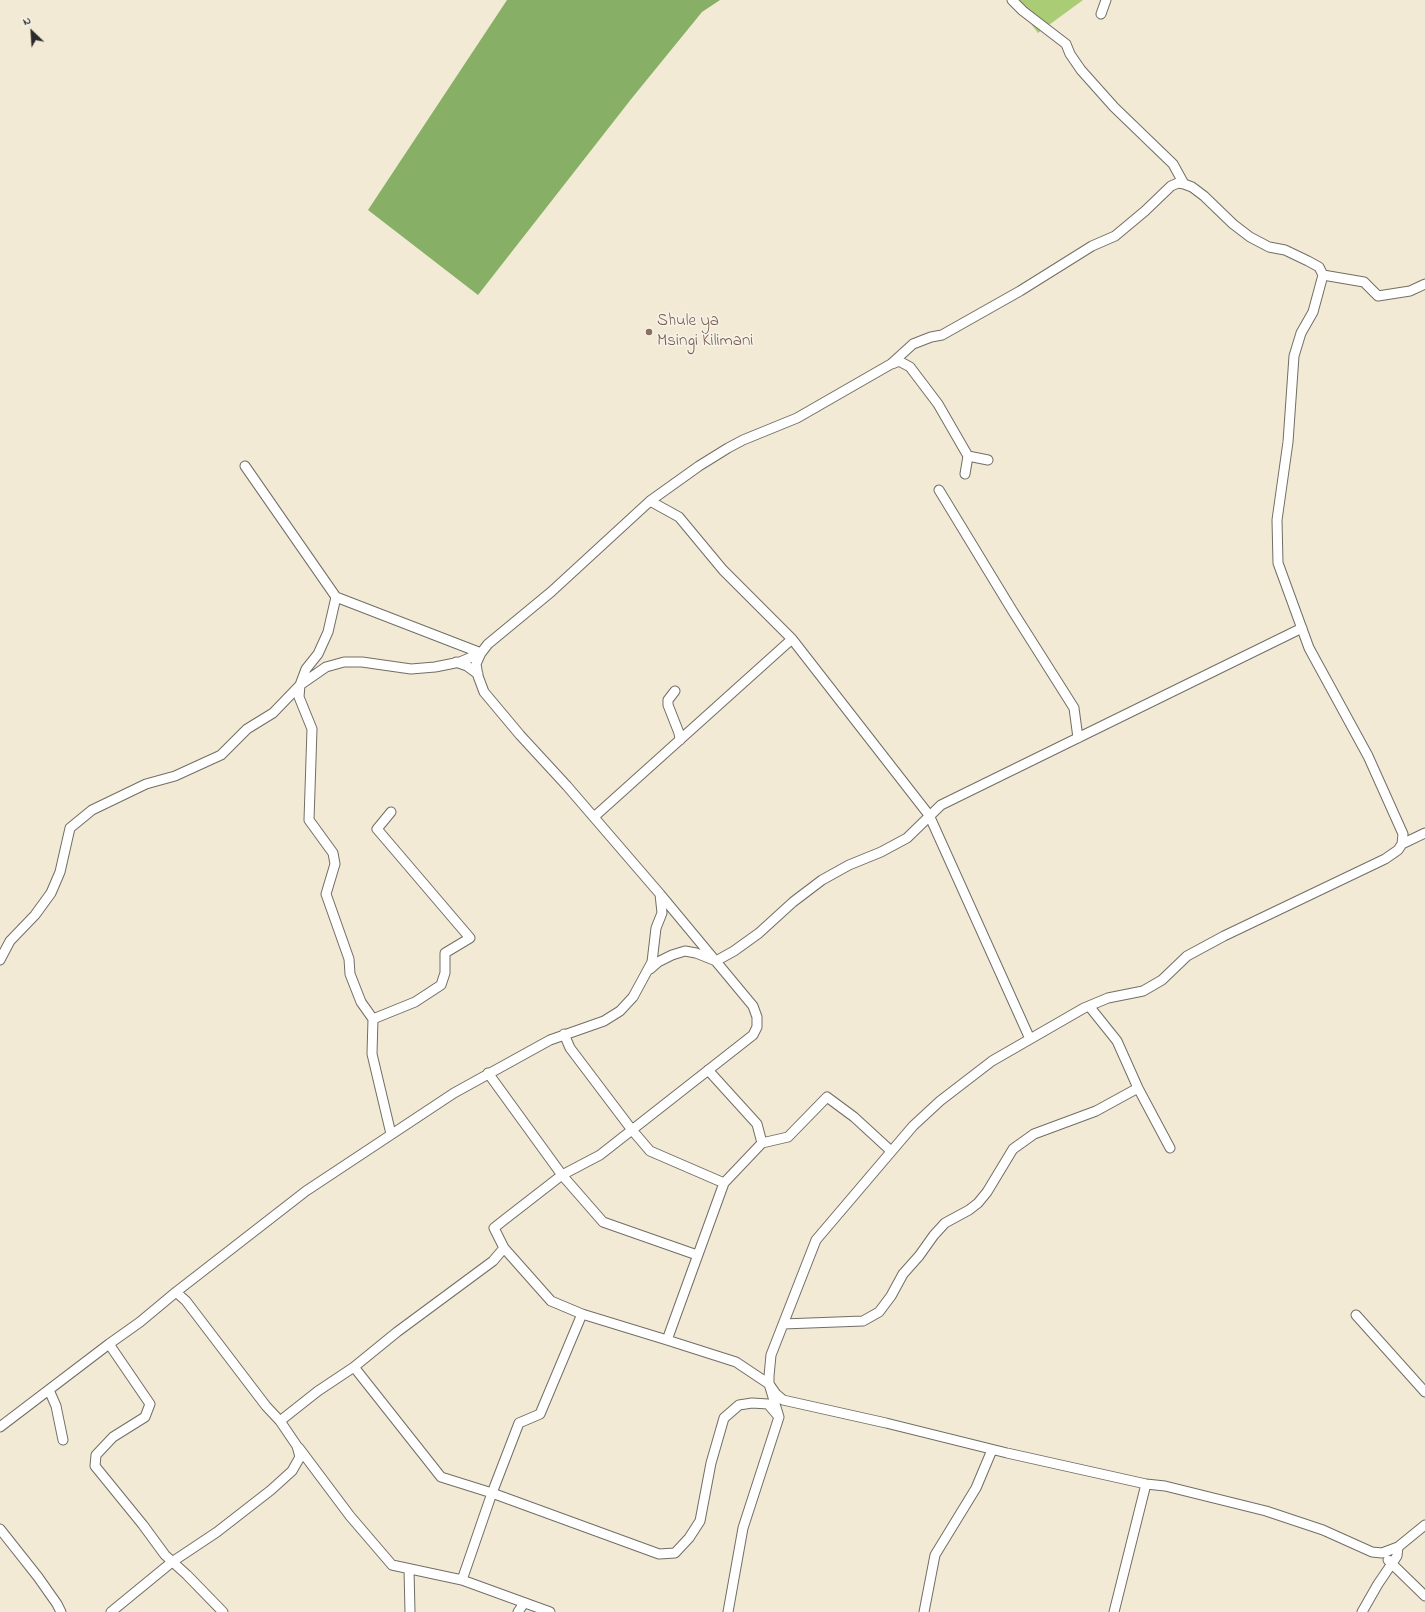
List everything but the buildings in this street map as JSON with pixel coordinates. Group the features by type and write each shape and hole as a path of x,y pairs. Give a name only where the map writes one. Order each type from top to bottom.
{"street":[{"path":"1012,0 1023,11 1066,44 1070,54 1081,70 1114,107 1173,164 1184,184"},
{"path":"1101,14 1106,0"},
{"path":"892,364 913,344 931,337 942,335 1020,292 1092,246 1115,236 1145,211 1171,186 1178,183 1192,187 1204,196 1233,224 1250,237 1269,247 1284,250 1308,261 1319,267 1324,275 1364,282 1378,296 1410,291 1425,284"},
{"path":"728,1612 743,1528 779,1417 769,1384 772,1355 816,1240 891,1151 940,1101 992,1061 1089,1006 1108,998 1143,991 1162,980 1187,956 1224,936 1385,858 1398,850 1402,844 1403,834 1368,756 1309,648 1278,563 1277,520 1288,442 1294,356 1301,332 1313,312 1324,275"},
{"path":"965,474 968,456 938,404 910,367 899,361 797,418 728,448 650,501 551,592 488,644 481,653 476,664 484,692 660,894 753,1006 757,1017 757,1026 753,1035 600,1155 562,1175 494,1228 504,1248 551,1301 582,1314 736,1362 769,1384 776,1394 784,1400 886,1423 992,1450 1146,1484 1165,1486 1266,1511 1323,1530 1372,1552 1382,1553 1398,1547 1425,1525"},
{"path":"968,456 988,460"},
{"path":"245,466 336,597 481,653"},
{"path":"939,490 1074,708 1078,738"},
{"path":"650,501 679,517 723,570 792,639 929,815 1030,1039"},
{"path":"336,597 328,632 318,654 306,669 300,685 299,697 312,729 309,820 333,853 335,864 326,894 349,959 350,974 355,988 361,1002 373,1019 372,1054 391,1134"},
{"path":"716,961 734,951 759,933 793,902 822,880 849,865 881,852 906,838 941,805 1302,628"},
{"path":"594,817 681,737 792,639"},
{"path":"0,960 10,941 35,915 51,893 60,872 70,828 92,810 146,784 175,776 221,755 247,729 273,713 300,685 326,667 344,662 362,662 411,669 435,667 456,662 481,653"},
{"path":"456,662 467,666 478,674"},
{"path":"676,691 668,700 668,705 681,737"},
{"path":"373,1019 415,1002 441,985 445,973 445,953 470,938 377,829 392,812"},
{"path":"1402,844 1425,833"},
{"path":"0,1427 140,1322 176,1292 306,1191 454,1093 488,1073 550,1040 604,1021 620,1011 633,997 652,962 656,928 662,913 660,894"},
{"path":"648,971 658,962 672,955 685,951 696,953 716,961"},
{"path":"1089,1006 1117,1041 1138,1088 1170,1148"},
{"path":"564,1034 570,1048 632,1130 650,1151 724,1183"},
{"path":"708,1070 757,1124 762,1142"},
{"path":"488,1073 562,1175 603,1222 697,1256"},
{"path":"783,1324 863,1321 879,1312 892,1296 903,1274 919,1256 934,1235 946,1223 978,1203 987,1192 1013,1149 1034,1134 1096,1111 1138,1088"},
{"path":"667,1340 724,1183 762,1142 788,1137 827,1096 854,1117 891,1151"},
{"path":"280,1422 318,1391 354,1367 396,1332 493,1261 504,1248"},
{"path":"176,1292 186,1301 266,1406 280,1422 350,1516 392,1565 462,1580 524,1604 550,1612"},
{"path":"462,1580 492,1493 519,1423 540,1414 582,1314"},
{"path":"1356,1315 1425,1392"},
{"path":"109,1344 150,1404 145,1417 113,1437 96,1455 95,1466 172,1562 187,1575 223,1612"},
{"path":"354,1367 441,1476 492,1493 658,1554 675,1553 689,1538 700,1521 711,1463 724,1418 739,1405 752,1403 768,1404 779,1417"},
{"path":"49,1390 56,1406 63,1440"},
{"path":"111,1612 172,1562 218,1532 271,1490 292,1471 300,1457 297,1446"},
{"path":"924,1612 935,1555 976,1488 992,1450"},
{"path":"1114,1612 1146,1484"},
{"path":"0,1529 38,1577 61,1612"},
{"path":"1362,1612 1378,1584 1397,1556 1398,1547"},
{"path":"1382,1553 1425,1596"},
{"path":"408,1569 410,1612"},
{"path":"518,1612 524,1604"}],"green space":[{"path":"507,0 720,0 702,12 632,98 478,295 368,210"},
{"path":"1013,0 1083,0 1038,33"}],"place":[{"name":"Shule ya Msingi Kilimani","path":"649,332"}]}
